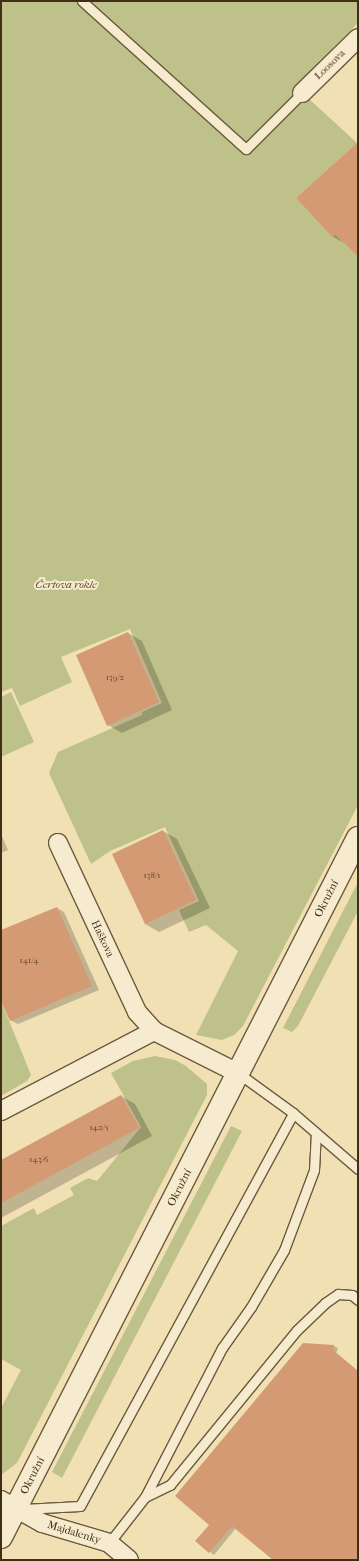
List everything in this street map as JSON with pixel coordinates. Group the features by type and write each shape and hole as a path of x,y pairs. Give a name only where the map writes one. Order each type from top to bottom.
{"street":[{"name":"Loosova","path":"302,93 358,38"},
{"name":"Okružní","path":"1,1537 8,1504 238,1073 358,838"},
{"name":"Haškova","path":"58,843 137,1012 154,1031 238,1073"},
{"path":"1,1111 154,1031"},
{"name":"Majdalenky","path":"8,1504 42,1523 109,1544 129,1560"}],"lane":[{"path":"82,1 246,149 302,93"},
{"path":"238,1073 293,1113 358,1169"},
{"path":"8,1504 47,1510 80,1506 293,1113"},
{"path":"109,1544 145,1497 222,1348 250,1307 284,1250 314,1170 316,1134"},
{"path":"145,1497 170,1485 297,1330 325,1303 338,1294 352,1296 358,1300"}],"green space":[{"name":"Čertova rokle","path":"1,1 358,1 358,23 295,86 357,143 296,198 332,237 335,234 358,257 358,805 243,1026 234,1035 222,1040 196,1035 238,951 206,925 189,932 179,910 199,901 165,827 110,851 91,864 49,773 58,752 142,715 142,712 162,703 130,629 61,657 72,682 20,706 12,688 1,692"},
{"path":"11,692 34,742 1,757 1,697"},
{"path":"358,882 358,911 298,1026 292,1032 283,1028"},
{"path":"1,1001 31,1075 27,1081 1,1096"},
{"path":"155,1056 175,1060 186,1066 207,1084 207,1095 17,1463 1,1475 1,1408 21,1370 1,1359 1,1226 34,1208 37,1215 74,1195 70,1188 88,1178 97,1181 141,1127 111,1073 133,1061"},
{"path":"231,1126 242,1131 62,1478 52,1472"}],"building":[{"path":"358,142 358,257 335,234 332,237 296,198"},
{"path":"128,632 159,702 107,726 76,655"},
{"path":"163,830 196,900 145,924 112,854"},
{"path":"57,907 92,986 10,1021 1,1001 1,930"},
{"path":"121,1095 139,1128 1,1203 1,1160"},
{"path":"303,1343 334,1345 333,1350 358,1371 358,1560 273,1560 232,1526 209,1553 195,1541 209,1525 175,1496"}]}
